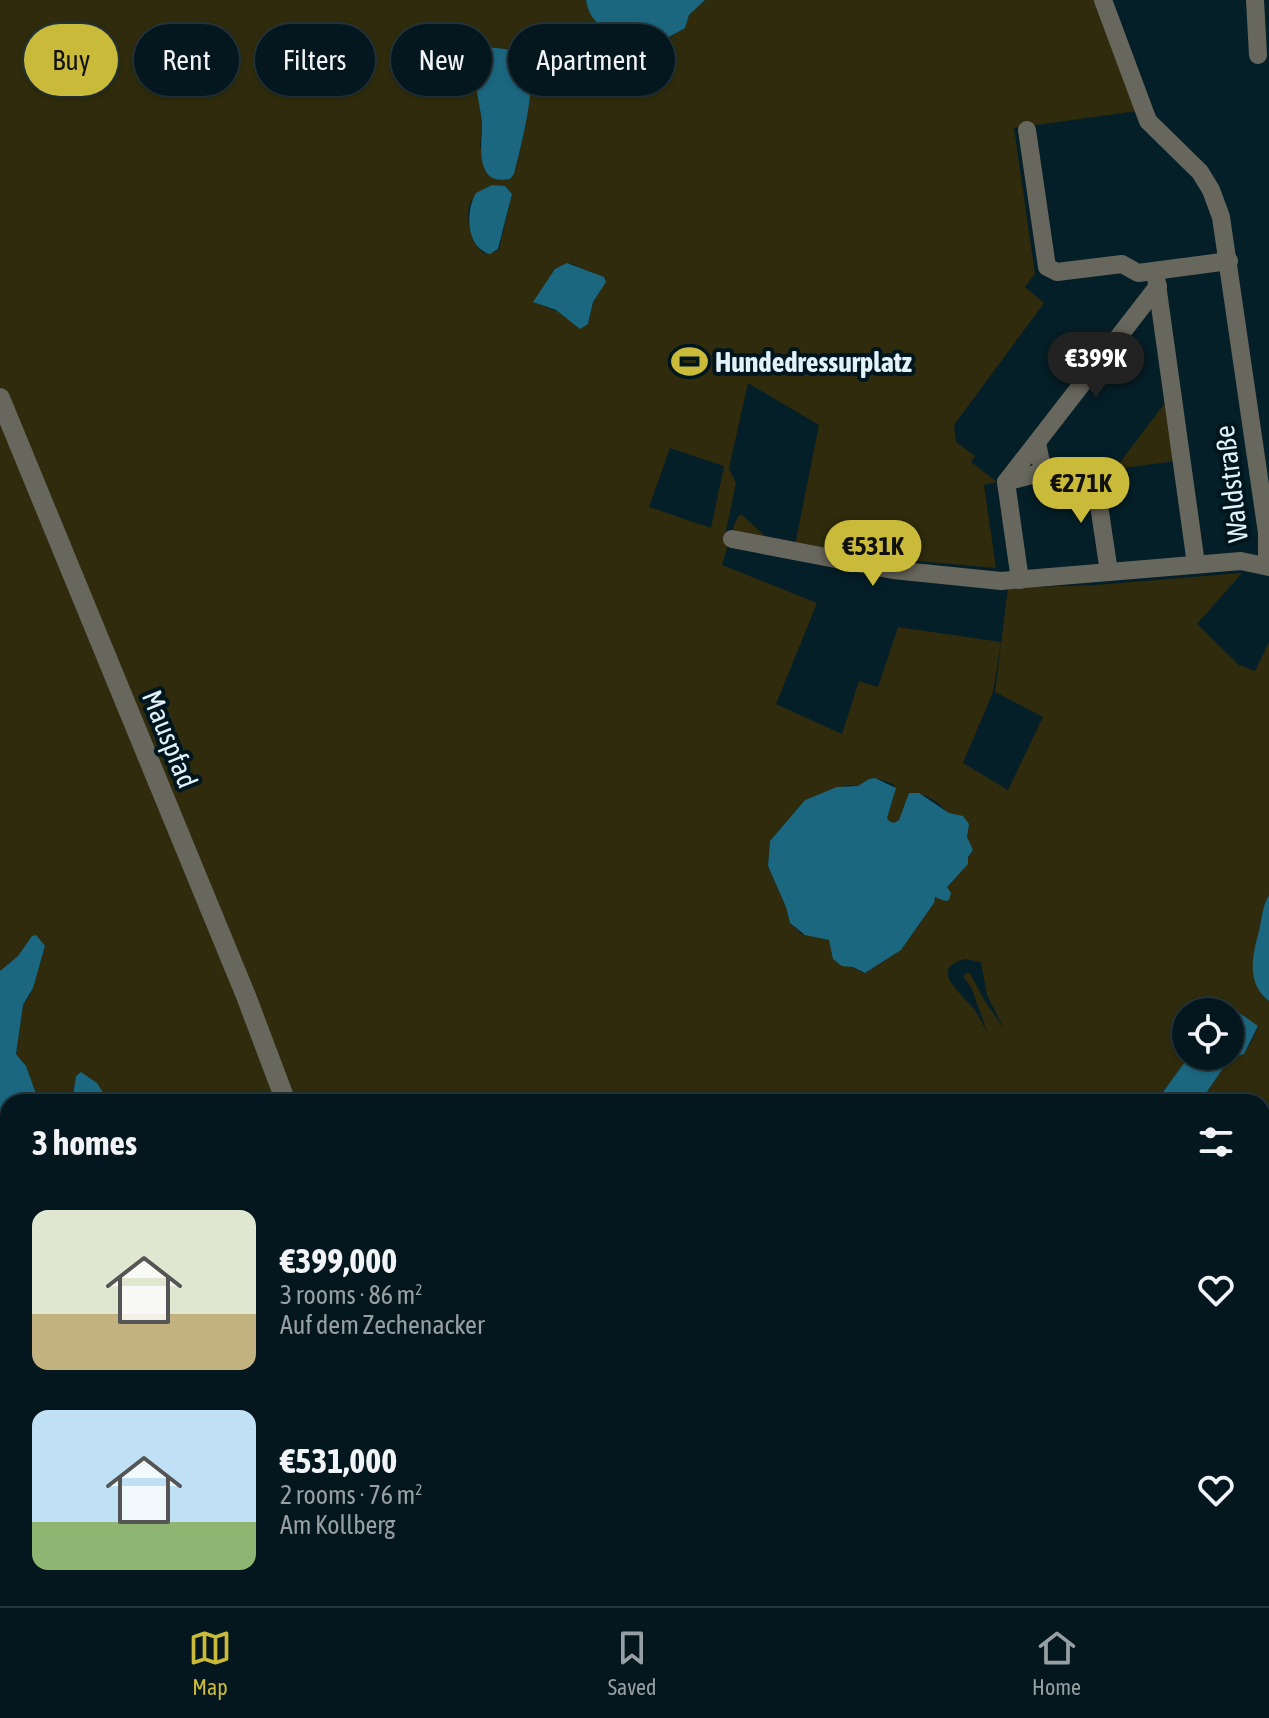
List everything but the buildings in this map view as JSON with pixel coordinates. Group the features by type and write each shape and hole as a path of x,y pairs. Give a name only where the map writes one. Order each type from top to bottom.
{"street":[{"name":"Waldstraße","path":"732,539 893,570 1020,580 1241,561 1268,566 1267,533 1221,217 1211,190 1188,159 1148,121 1103,0"},
{"path":"1255,0 1258,55"},
{"path":"1027,130 1047,267 1057,272 1122,264 1156,278 1229,261"},
{"path":"1020,580 1006,482 1043,472 1037,443 1156,278"},
{"path":"1156,278 1196,564"},
{"name":"Mauspfad","path":"0,398 252,1010 283,1094"},
{"path":"1094,472 1109,572"}],"shaded area":[{"path":"0,0 586,0 598,24 508,24 508,49 492,48 492,24 391,24 391,96 479,96 482,126 480,145 485,170 514,174 529,96 675,96 675,34 685,28 689,15 705,0 1095,0 1137,111 1014,128 1035,274 1025,287 1044,303 954,425 956,442 975,456 971,462 997,482 984,485 996,568 839,554 795,545 819,425 748,383 729,468 736,483 726,531 728,545 722,565 817,603 776,704 842,734 859,681 878,687 898,627 1001,642 993,692 963,763 1008,790 1043,717 995,692 1008,588 1096,585 1242,573 1197,624 1239,665 1255,671 1269,642 1269,895 1262,913 1254,968 1257,986 1269,1001 1269,1094 1205,1094 1222,1070 1244,1070 1244,1052 1258,1027 1244,1016 1244,998 1172,998 1172,1070 1179,1070 1162,1094 104,1094 97,1083 81,1072 76,1076 73,1094 36,1094 26,1066 16,1054 23,1005 30,995 45,947 32,936 18,956 0,971","holes":["492,185 505,186 512,194 499,249 483,253 469,225 471,202","570,263 606,279 593,302 588,324 534,302 555,269","670,448 724,466 711,528 649,507","875,778 893,784 895,791 887,818 889,821 894,823 899,820 909,793 920,794 947,812 973,850 947,887 945,901 940,897 933,898 934,903 901,950 865,973 844,960 829,940 802,934 790,923 768,866 770,841 805,800 848,785 858,786","965,959 981,962 987,995 1004,1029 970,973 963,976 972,989 987,1032 974,1009 951,982 949,969 954,963"]},
{"path":"1168,399 1176,461 1115,469"},
{"path":"739,515 765,536 735,533 733,527"}],"water":[{"path":"586,0 705,0 689,15 685,28 675,34 675,24 599,24 588,9"},
{"path":"492,48 508,49 508,96 530,96 525,130 510,179 501,180 487,173 482,162 478,96 492,96"},
{"path":"492,185 505,186 512,194 498,249 490,254 476,244 469,219 476,193"},
{"path":"567,263 604,277 606,282 593,302 588,324 580,329 556,310 533,302 555,269"},
{"path":"875,778 896,788 887,818 889,821 894,823 899,820 909,793 919,793 949,813 963,816 969,824 967,837 973,850 968,864 947,887 951,893 949,900 935,897 901,950 865,973 842,966 833,959 829,940 805,935 790,923 768,866 770,841 805,800 837,787 858,786"},
{"path":"1269,895 1269,1001 1257,986 1253,969 1262,913"},
{"path":"36,935 45,946 33,988 23,1005 16,1054 26,1066 36,1094 0,1094 0,971 18,956"},
{"path":"1244,1016 1258,1026 1244,1054"},
{"path":"1179,1070 1222,1070 1205,1094 1162,1094"},
{"path":"81,1072 97,1083 104,1094 73,1094 76,1076"}],"place":[{"name":"Hundedressurplatz","path":"689,362"}]}
